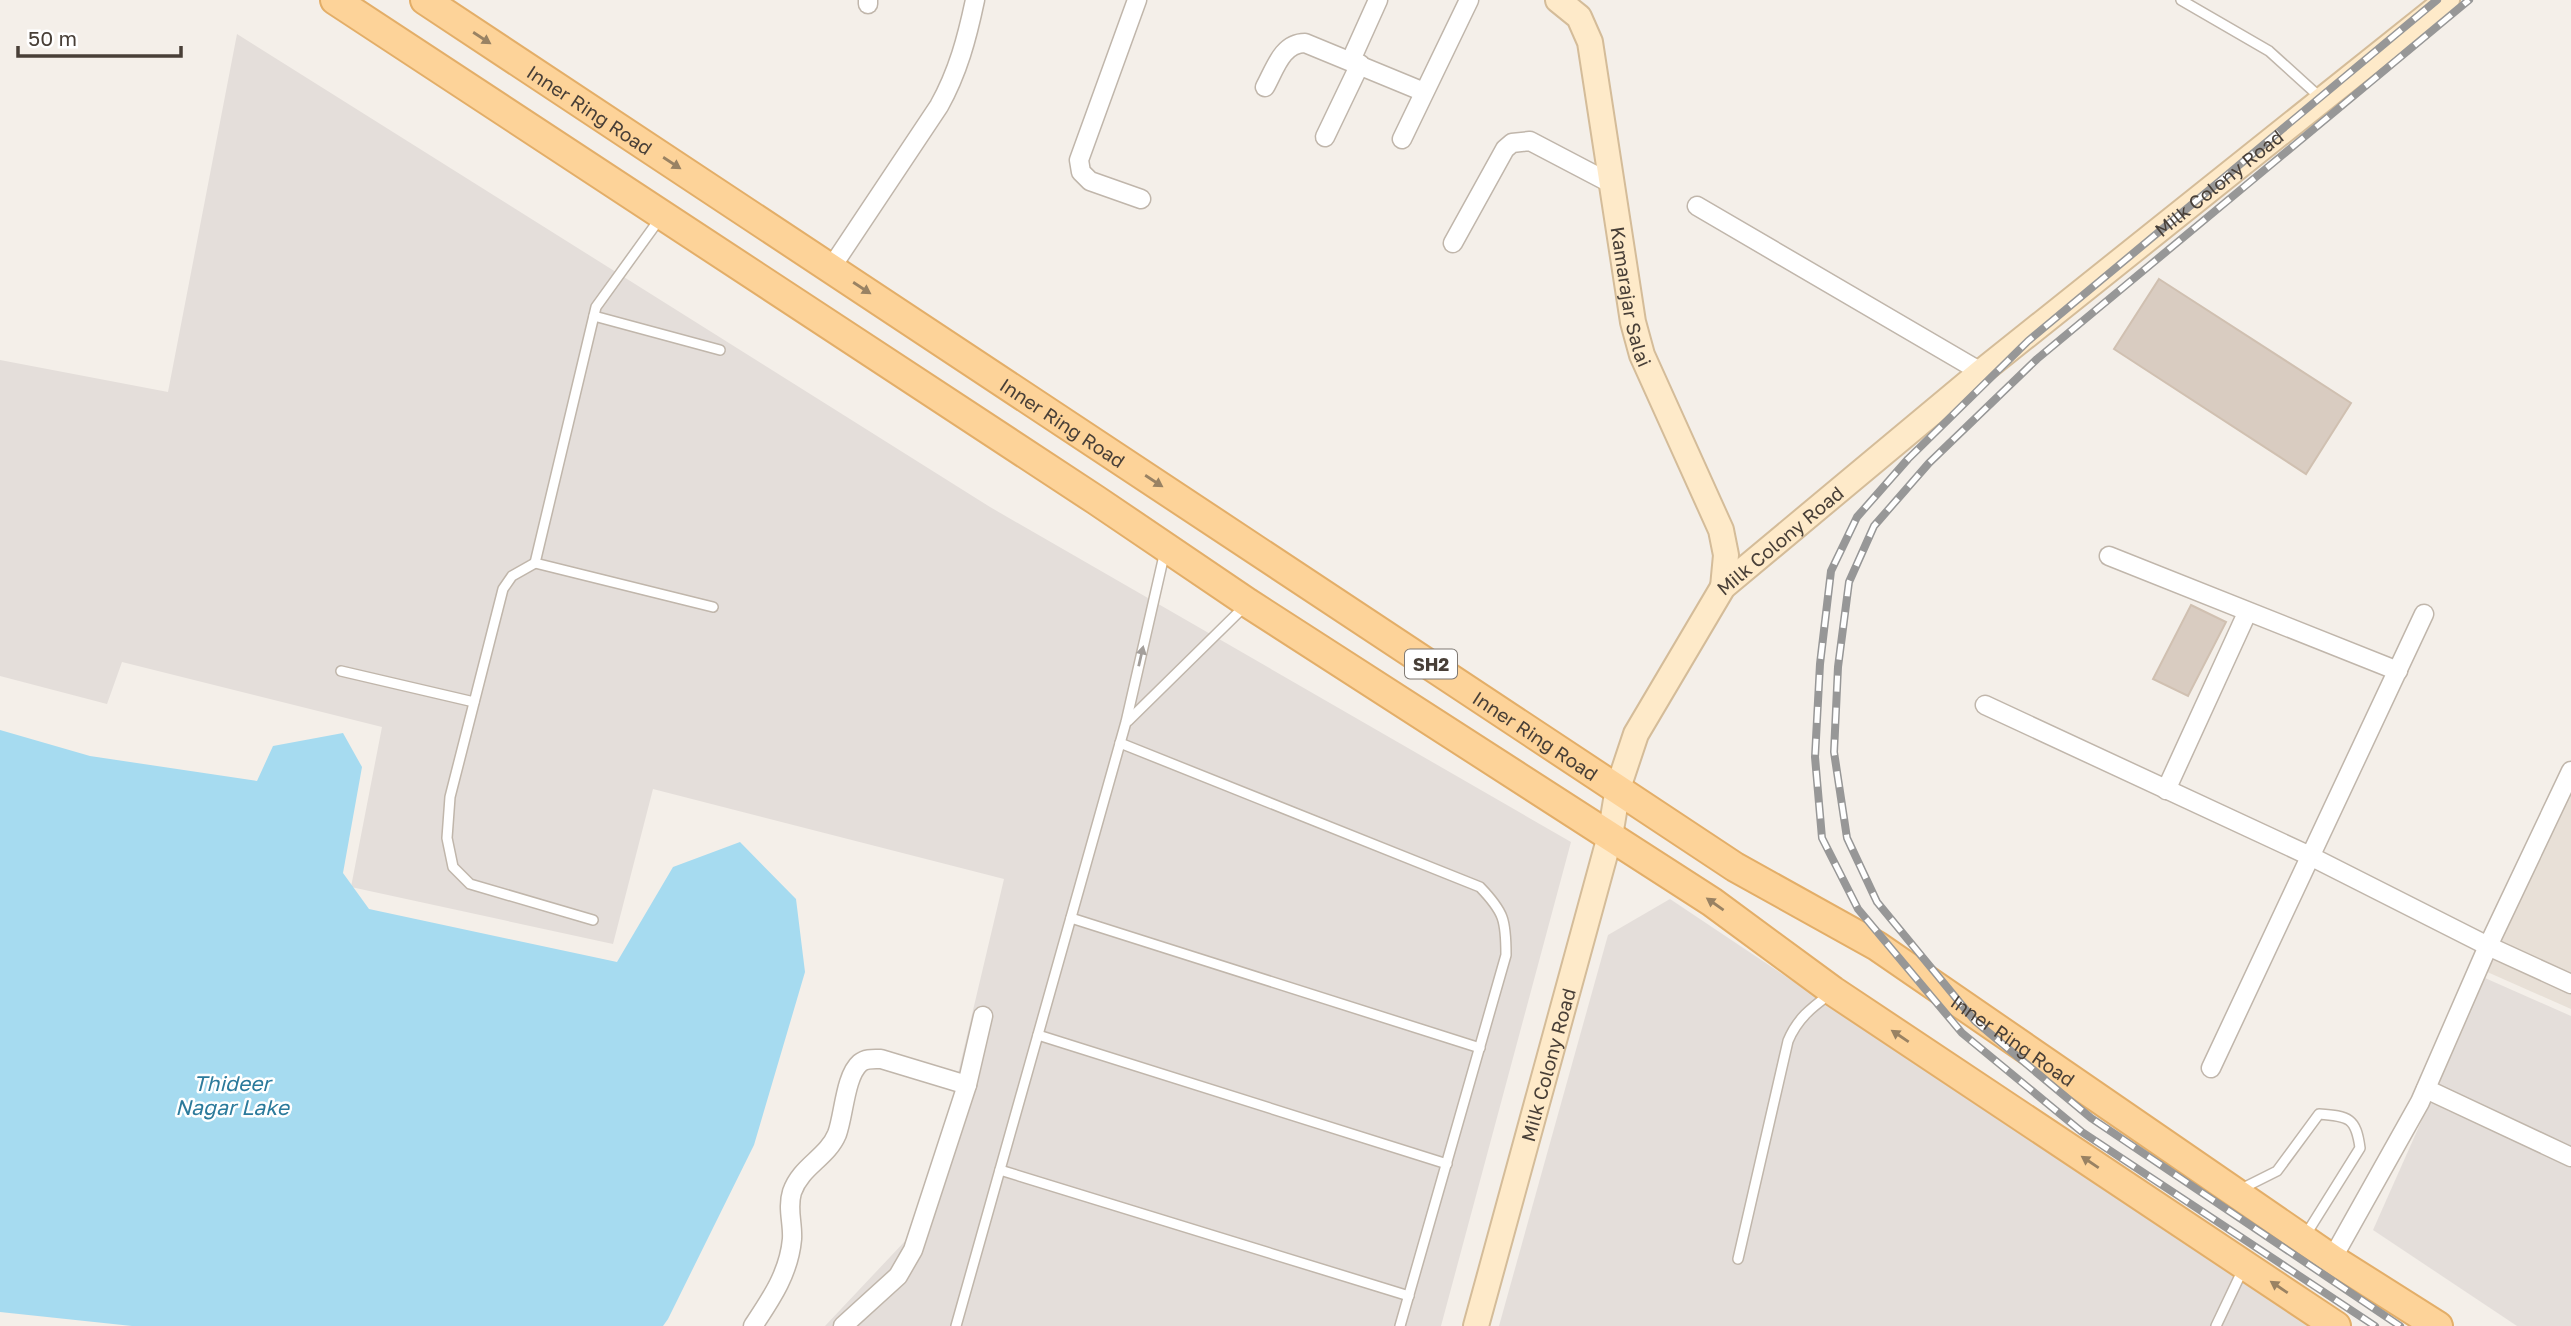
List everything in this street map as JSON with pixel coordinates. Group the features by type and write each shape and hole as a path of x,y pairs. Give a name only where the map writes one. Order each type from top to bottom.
{"main road":[{"name":"SH2","path":"335,0 1248,603 1712,902 1833,991 2336,1326"},
{"name":"Inner Ring Road","path":"425,0 1735,867 1877,946 2303,1240 2438,1326"},
{"name":"Kamarajar Salai","path":"1558,0 1580,8 1590,42 1633,322 1642,355 1721,530 1726,555 1723,587"},
{"name":"Milk Colony Road","path":"1476,1326 1610,836 1618,788 1636,734 1723,587 1981,372 2447,0"}],"street":[{"path":"831,268 953,81 965,46 975,0"},
{"path":"1137,0 1079,160 1082,172 1090,181 1141,199"},
{"path":"1325,137 1378,0"},
{"path":"1402,139 1469,0"},
{"path":"1265,87 1287,48 1294,43 1314,45 1424,92"},
{"path":"1453,243 1505,149 1512,143 1530,141 1612,184"},
{"path":"1697,206 1981,372"},
{"path":"2109,555 2398,671"},
{"path":"2166,790 2247,612"},
{"path":"2211,1068 2424,614"},
{"path":"1985,705 2310,856 2488,946 2571,984"},
{"path":"2332,1259 2426,1089 2488,946 2566,793 2571,771"},
{"path":"843,1326 898,1276 914,1250 967,1085 983,1016"},
{"path":"753,1326 775,1294 789,1256 792,1238 789,1207 796,1182 805,1168 823,1154 834,1139 851,1080 861,1063 881,1059 967,1085"},
{"path":"2426,1089 2571,1157"}],"lane":[{"path":"2181,0 2269,51 2323,101"},
{"path":"535,563 596,307 662,216"},
{"path":"594,316 720,350"},
{"path":"956,1326 1121,744 1166,547"},
{"path":"593,920 470,884 453,867 447,838 450,797 503,589 512,576 535,563 713,607"},
{"path":"1126,722 1248,603"},
{"path":"341,671 474,702"},
{"path":"1121,744 1480,887 1499,907 1506,929 1506,955 1400,1326"},
{"path":"1071,918 1480,1048"},
{"path":"1738,1259 1788,1041 1793,1027 1805,1013 1833,991"},
{"path":"1038,1035 1447,1164"},
{"path":"2234,1192 2277,1171 2319,1114 2349,1119 2357,1128 2360,1148 2303,1240"},
{"path":"1000,1170 1409,1296"},
{"path":"2216,1326 2245,1265"}],"shaded area":[{"path":"237,34 990,507 1571,842 1441,1326 825,1326 923,1222 1004,879 653,789 613,944 351,887 382,727 122,662 107,704 0,676 0,360 168,392"},
{"path":"2571,778 2571,1009 2476,967"},
{"path":"1670,899 2309,1326 1499,1326 1608,935"},
{"path":"2485,978 2571,1016 2571,1326 2517,1326 2373,1230"}],"water":[{"name":"Thideer Nagar Lake","path":"0,730 90,756 257,781 273,746 343,733 362,767 343,873 369,909 617,962 673,867 740,842 796,899 805,972 754,1145 663,1326 132,1326 0,1312"}],"building":[{"path":"2159,279 2351,403 2306,474 2114,349"},
{"path":"2191,605 2226,622 2188,696 2153,679"}],"railway":[{"path":"2375,1326 2082,1132 1962,1033 1858,909 1822,838 1815,757 1820,664 1831,571 1857,517 1908,459 2028,341 2437,0"},
{"path":"2400,1326 2091,1118 1975,1021 1877,902 1847,838 1834,752 1838,667 1849,582 1874,526 1929,463 2037,359 2469,0"}]}
